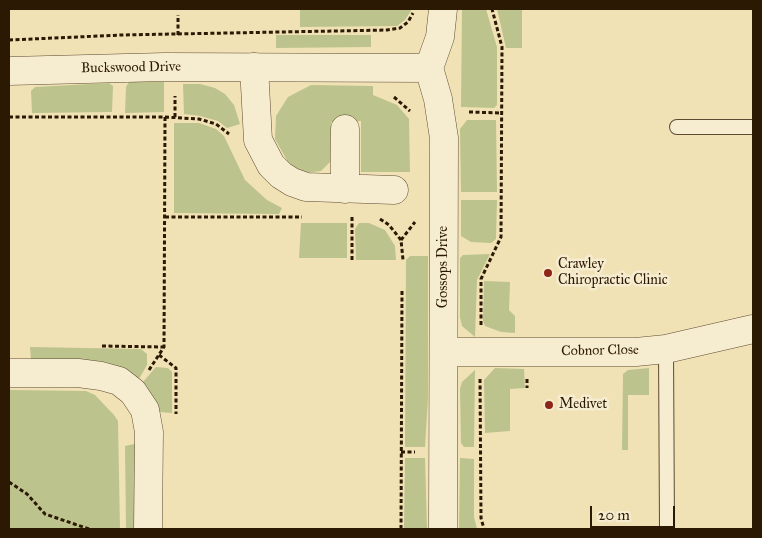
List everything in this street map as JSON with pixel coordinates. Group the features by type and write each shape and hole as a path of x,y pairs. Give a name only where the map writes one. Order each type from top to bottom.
{"street":[{"path":"430,68 440,37 443,9"},
{"path":"254,67 258,140 270,165 292,182 306,187 394,190"},
{"name":"Buckswood Drive","path":"9,71 254,67 430,68"},
{"name":"Gossops Drive","path":"430,68 438,99 444,138 443,529"},
{"path":"345,129 345,189"},
{"name":"Cobnor Close","path":"444,352 636,352 666,349 753,329"},
{"path":"9,373 78,373 101,376 119,381 133,392 145,410 149,432 148,529"}],"lane":[{"path":"677,127 753,127"},
{"path":"666,349 667,529"}],"path":[{"path":"9,40 122,35 387,30 400,28 408,22 415,9"},
{"path":"484,529 481,518 481,279 501,237 502,47 492,9"},
{"path":"9,117 165,117 198,119 216,124 228,134 232,142"},
{"path":"133,392 164,347 165,117"},
{"path":"165,217 305,217 300,212"},
{"path":"342,217 362,218"},
{"path":"352,218 352,260"},
{"path":"377,219 389,225 401,240 403,260"},
{"path":"401,529 402,289"},
{"path":"9,482 27,494 45,514 89,529"}],"green space":[{"path":"300,9 412,9 405,20 397,26 300,27"},
{"path":"462,9 486,9 497,47 497,105 494,108 461,107"},
{"path":"497,9 522,9 522,48 506,48"},
{"path":"276,35 371,35 371,47 276,48"},
{"path":"129,82 164,82 164,112 125,113 126,87"},
{"path":"109,83 113,86 112,112 32,113 31,91 35,87"},
{"path":"183,84 200,84 215,88 225,94 234,105 240,124 227,128 218,121 184,114"},
{"path":"311,85 373,86 373,95 397,105 409,119 410,172 361,172 361,121 331,122 330,162 321,171 304,173 288,162 275,139 276,116 288,97"},
{"path":"467,120 496,120 497,192 461,192 460,129"},
{"path":"174,123 199,123 216,129 224,136 245,180 267,200 282,208 279,214 174,213"},
{"path":"461,200 497,200 496,239 491,243 471,242 461,236"},
{"path":"301,223 347,223 347,258 299,258"},
{"path":"359,223 369,223 385,230 395,246 396,260 356,260 355,229"},
{"path":"490,254 477,280 475,337 462,326 460,317 460,258 463,255"},
{"path":"410,256 428,256 428,398 425,447 405,447 406,260"},
{"path":"484,281 510,282 509,310 515,316 515,333 501,332 485,326 483,320"},
{"path":"30,347 141,349 147,354 147,365 139,379 126,369 105,362 31,360"},
{"path":"156,367 168,368 172,372 172,413 159,412 143,382"},
{"path":"495,368 524,369 525,388 510,389 510,431 485,433 484,380"},
{"path":"649,368 649,395 628,395 628,450 622,450 623,374 628,370"},
{"path":"475,370 474,447 464,447 461,443 460,389 462,382"},
{"path":"9,390 86,391 95,395 114,415 118,421 120,529 9,529"},
{"path":"139,443 139,529 126,529 125,446"},
{"path":"405,458 425,458 427,529 404,529"},
{"path":"460,458 474,459 474,517 477,529 459,529"}],"place":[{"name":"Crawley Chiropractic Clinic","path":"548,273"},
{"name":"Medivet","path":"549,405"}]}
